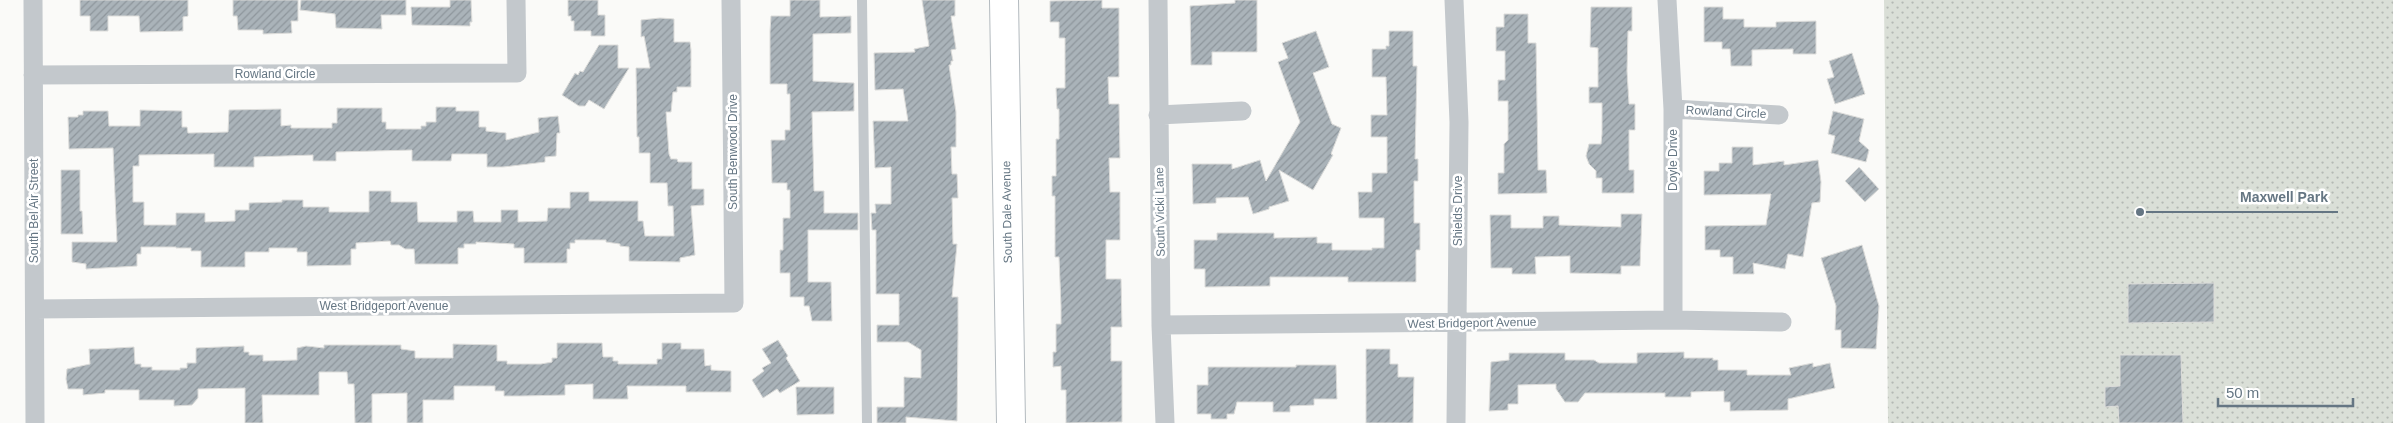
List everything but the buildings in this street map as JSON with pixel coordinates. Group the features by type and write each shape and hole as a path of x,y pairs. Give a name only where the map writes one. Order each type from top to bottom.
{"street":[{"name":"South Bel Air Street","path":"33,0 35,423"},
{"name":"Rowland Circle","path":"32,75 518,73 516,0"},
{"name":"South Benwood Drive","path":"731,0 734,304"},
{"name":"South Dale Avenue","path":"1004,0 1011,423"},
{"name":"South Vicki Lane","path":"1158,0 1161,325 1165,423"},
{"name":"Shields Drive","path":"1454,0 1459,122 1456,423"},
{"name":"Doyle Drive","path":"1667,0 1673,109 1673,320"},
{"name":"Rowland Circle","path":"1673,109 1779,115"},
{"path":"1158,115 1242,111"},
{"name":"West Bridgeport Avenue","path":"34,309 734,304"},
{"name":"West Bridgeport Avenue","path":"1161,325 1457,324 1673,320 1782,322"}],"lane":[{"path":"862,0 867,423"}],"shaded area":[{"path":"1884,0 2393,0 2393,423 1888,423"}],"place":[{"name":"Maxwell Park","path":"2140,212"}]}
